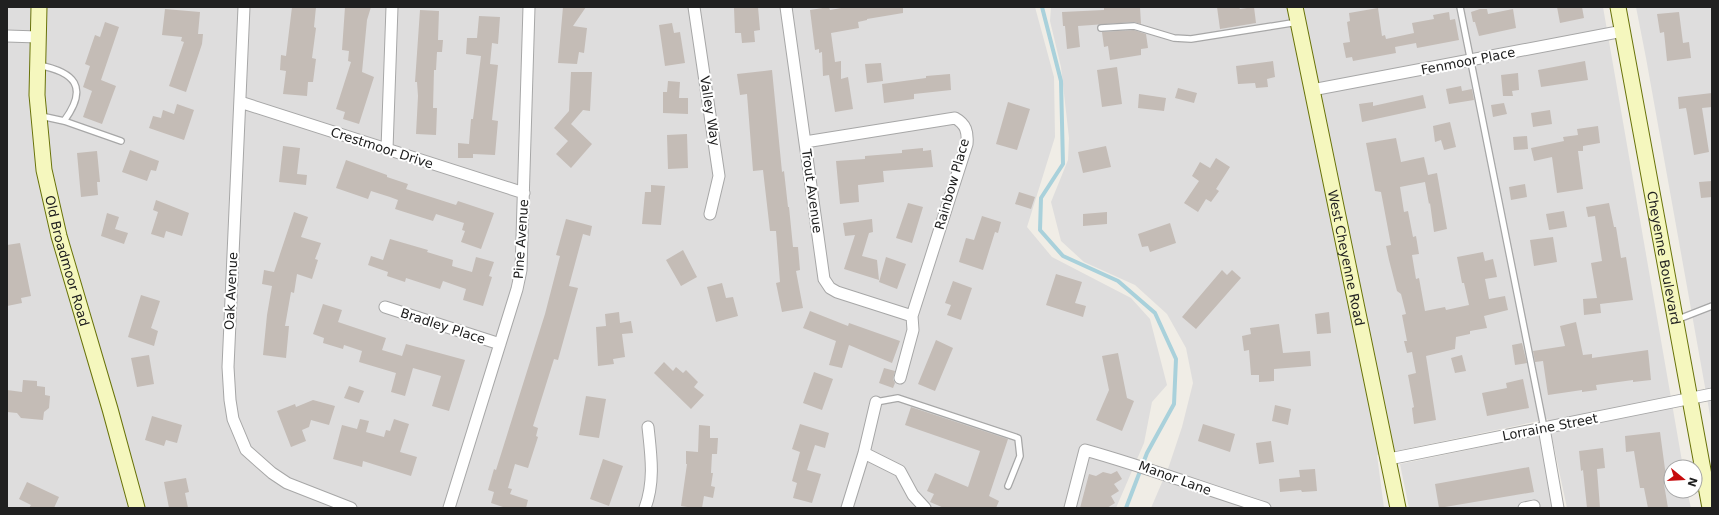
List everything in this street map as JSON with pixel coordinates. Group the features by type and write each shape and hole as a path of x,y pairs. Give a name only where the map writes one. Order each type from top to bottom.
{"main road":[{"name":"Old Broadmoor Road","path":"39,7 39,115 44,170 59,236 110,409 137,508"},
{"name":"West Cheyenne Road","path":"1295,7 1398,508"},
{"name":"Cheyenne Boulevard","path":"1618,7 1710,508"}],"street":[{"name":"Oak Avenue","path":"244,7 228,367 233,419 246,450 272,473 287,483 351,508"},
{"path":"387,149 392,7"},
{"name":"Pine Avenue","path":"449,508 517,289 521,270 530,7"},
{"name":"Valley Way","path":"694,7 719,176 710,214"},
{"name":"Trout Avenue","path":"786,7 824,279 830,288 837,292 912,316"},
{"name":"Fenmoor Place","path":"1312,90 1623,31"},
{"path":"7,36 38,37"},
{"name":"Crestmoor Drive","path":"240,102 524,193"},
{"name":"Rainbow Place","path":"805,142 955,118 962,121 966,127 968,135 967,144 912,316 913,330 900,378"},
{"name":"Bradley Place","path":"385,307 500,344"},
{"name":"Lorraine Street","path":"1389,459 1712,394"},
{"path":"847,508 864,453 876,402"},
{"path":"645,508 651,485 652,470 648,427"},
{"path":"1544,428 1558,508"},
{"name":"Manor Lane","path":"1070,508 1085,450 1135,464 1198,487 1264,508"},
{"path":"864,453 900,472 913,495 925,508"}],"lane":[{"path":"1460,7 1544,428"},
{"path":"1101,28 1134,26 1174,38 1191,39 1298,22"},
{"path":"38,64 64,72 72,79 76,86 74,104 64,121"},
{"path":"39,115 64,121 121,141"},
{"path":"1676,320 1712,306"},
{"path":"876,402 898,398 1018,438 1020,456 1008,486"}],"shaded area":[{"path":"7,7 1035,7 1054,77 1055,137 1027,227 1052,257 1131,298 1150,319 1167,385 1152,402 1144,443 1116,508 7,508"},
{"path":"1051,7 1603,7 1682,459 1663,459 1663,499 1689,499 1691,508 1567,508 1548,419 1377,455 1384,508 1151,508 1169,466 1182,427 1193,383 1186,348 1167,314 1135,285 1084,262 1061,241 1051,202 1068,160 1069,138 1061,67 1050,21"},
{"path":"1636,7 1712,7 1712,426 1646,58"},
{"path":"1539,435 1553,508 1409,508 1400,464"}],"building":[{"path":"292,7 316,7 314,27 316,28 312,58 316,59 313,82 308,82 307,96 283,94 286,71 280,70 281,55 286,56"},
{"path":"345,7 371,7 367,20 362,72 374,77 359,124 343,119 345,112 336,109 351,62 348,61 349,51 342,50"},
{"path":"563,7 586,7 573,26 587,28 584,53 579,52 577,64 558,63"},
{"path":"758,7 760,30 754,31 755,42 742,43 741,33 735,33 734,8"},
{"path":"829,7 830,10 847,7 903,7 903,13 867,19 858,22 859,28 831,33 835,62 841,61 841,79 848,77 853,109 835,112 829,75 823,76 822,52 819,53 819,49 815,50 810,10"},
{"path":"1104,7 1140,7 1141,24 1134,22 1078,26 1080,47 1067,49 1062,12 1104,10"},
{"path":"1217,7 1239,7 1240,9 1254,7 1256,23 1220,29"},
{"path":"1557,7 1582,7 1584,18 1560,23"},
{"path":"1378,8 1382,36 1385,35 1386,39 1414,33 1412,23 1434,19 1433,15 1449,12 1450,20 1455,19 1459,40 1417,48 1416,43 1395,47 1396,53 1353,61 1352,57 1346,58 1343,43 1350,42 1347,22 1350,21 1349,13"},
{"path":"165,9 200,12 198,34 203,34 202,44 186,92 169,86 184,42 181,41 182,37 162,35"},
{"path":"1480,9 1487,9 1488,14 1513,9 1516,28 1479,36 1475,22 1473,22 1471,12"},
{"path":"420,10 439,11 438,40 443,40 442,52 437,52 436,70 434,70 433,108 437,108 436,135 416,134 418,96 417,82 415,82"},
{"path":"1679,12 1683,43 1689,42 1691,58 1667,61 1664,32 1660,33 1657,14"},
{"path":"479,16 500,17 498,44 492,43 490,64 498,65 492,120 498,121 495,155 473,154 473,158 458,158 458,143 469,144 471,119 473,119 481,56 466,54 467,38 477,38"},
{"path":"105,22 119,27 101,80 116,86 102,124 83,117 92,91 83,87 90,66 85,64 95,35 100,37"},
{"path":"672,23 674,33 680,32 685,63 665,66 659,25"},
{"path":"1134,30 1146,34 1148,48 1141,49 1141,55 1110,60 1108,46 1104,47 1102,32"},
{"path":"1273,61 1275,77 1267,79 1268,87 1256,88 1255,83 1238,84 1236,66"},
{"path":"1585,61 1588,80 1541,87 1538,70"},
{"path":"881,63 883,81 867,83 865,64"},
{"path":"1117,67 1122,104 1102,107 1097,70"},
{"path":"772,70 782,172 784,171 793,247 798,247 800,270 796,271 803,308 782,312 776,283 780,282 776,231 770,231 763,170 753,171 747,94 740,95 737,74"},
{"path":"571,72 592,72 590,111 583,110 571,124 592,144 571,168 556,154 568,141 554,128 569,111"},
{"path":"1518,73 1519,90 1512,91 1513,96 1503,96 1501,75"},
{"path":"950,74 951,90 914,94 914,99 884,103 882,84 926,78 926,76"},
{"path":"668,81 680,82 679,98 688,98 688,114 663,113 663,92 667,92"},
{"path":"1461,86 1462,91 1472,89 1474,100 1449,104 1446,89"},
{"path":"1178,88 1197,93 1194,103 1175,98"},
{"path":"1712,93 1712,107 1702,108 1709,152 1694,155 1686,108 1679,109 1678,97"},
{"path":"1139,94 1166,98 1164,111 1138,108"},
{"path":"1423,95 1426,108 1362,122 1359,104 1373,102 1373,106"},
{"path":"1008,102 1030,109 1017,150 996,144"},
{"path":"1504,103 1507,114 1493,117 1491,105"},
{"path":"177,104 194,110 184,140 149,128 153,116 161,118 163,110 174,114"},
{"path":"1550,110 1552,124 1533,127 1531,113"},
{"path":"1450,122 1456,147 1444,150 1441,140 1435,142 1433,126"},
{"path":"1598,126 1600,143 1583,146 1583,151 1578,151 1583,189 1557,193 1552,157 1534,161 1531,148 1564,141 1563,137 1578,135 1577,129"},
{"path":"687,134 688,168 668,169 667,135"},
{"path":"1527,136 1528,149 1514,150 1513,137"},
{"path":"1396,138 1401,162 1424,157 1428,175 1437,173 1447,229 1434,232 1430,203 1429,204 1425,182 1400,187 1404,212 1408,211 1413,237 1416,236 1419,254 1412,255 1416,279 1419,278 1425,311 1445,307 1446,310 1469,305 1464,283 1462,283 1457,257 1483,252 1485,261 1493,259 1497,277 1485,279 1489,299 1505,296 1508,310 1484,316 1487,328 1470,331 1470,334 1456,337 1455,349 1426,356 1436,420 1414,424 1412,408 1414,407 1408,375 1416,373 1412,352 1407,353 1404,341 1407,341 1402,315 1406,314 1401,294 1397,291 1389,260 1386,246 1391,245 1381,192 1375,191 1366,143"},
{"path":"283,146 300,148 297,174 307,175 306,185 279,182"},
{"path":"1106,146 1111,167 1083,173 1078,152"},
{"path":"923,148 923,151 931,150 933,167 883,171 884,182 858,185 859,202 840,204 836,161 865,159 865,156 902,153 902,150"},
{"path":"130,150 159,161 156,171 151,170 147,181 122,172"},
{"path":"97,151 100,182 97,182 98,195 81,197 77,153"},
{"path":"1216,158 1230,167 1216,189 1219,191 1211,202 1206,199 1198,212 1184,203 1199,181 1192,176 1200,162 1210,168"},
{"path":"346,160 408,184 406,189 456,205 458,201 494,213 481,249 461,242 465,231 462,230 464,223 436,214 433,221 395,209 398,200 371,191 368,199 336,188"},
{"path":"1712,181 1712,197 1701,198 1699,182"},
{"path":"1525,184 1527,197 1511,200 1509,187"},
{"path":"651,185 665,186 661,225 642,224 645,192 651,192"},
{"path":"1019,192 1035,197 1031,209 1015,204"},
{"path":"156,200 189,213 182,236 166,231 164,238 151,234 158,212 153,210"},
{"path":"908,203 923,207 912,243 896,238"},
{"path":"1609,203 1614,227 1616,227 1621,258 1626,257 1633,300 1600,304 1601,313 1584,315 1583,299 1597,298 1591,263 1602,261 1595,216 1588,217 1586,207"},
{"path":"1564,211 1567,227 1549,230 1546,214"},
{"path":"294,212 308,217 301,237 321,243 315,259 318,260 312,279 297,274 294,293 291,292 285,326 289,326 286,358 263,355 267,315 272,286 262,284 264,270 274,272"},
{"path":"1107,212 1107,224 1083,226 1083,214"},
{"path":"107,213 119,217 115,229 128,233 124,244 101,236"},
{"path":"982,216 1001,222 998,233 995,232 983,270 959,262 966,238 974,240"},
{"path":"566,219 592,226 590,236 583,234 569,286 578,288 558,360 554,359 533,426 538,428 536,436 538,437 528,468 515,464 508,488 512,489 510,494 528,500 526,508 506,508 491,503 494,492 488,490 494,469 496,470 545,314 560,256 556,255"},
{"path":"872,219 873,232 869,233 862,256 877,260 879,280 844,269 855,235 845,236 843,223"},
{"path":"1170,223 1176,243 1150,252 1148,246 1142,247 1138,234"},
{"path":"1553,237 1557,262 1534,266 1530,240"},
{"path":"390,239 428,250 427,252 453,260 452,266 472,272 476,257 494,262 489,276 492,277 483,306 463,300 466,289 443,281 440,289 406,278 405,282 387,276 388,272 368,265 371,256 383,260"},
{"path":"20,243 31,296 21,298 22,303 7,306 7,245"},
{"path":"683,250 697,277 681,286 666,260"},
{"path":"886,257 906,264 897,289 879,282"},
{"path":"1222,270 1227,275 1232,270 1241,278 1196,329 1182,317"},
{"path":"1056,274 1082,282 1075,303 1086,306 1083,317 1046,305"},
{"path":"953,281 972,288 961,320 947,315 951,305 945,303"},
{"path":"722,283 726,298 733,297 738,316 716,322 707,287"},
{"path":"141,295 160,301 151,328 158,331 154,346 128,337"},
{"path":"323,304 342,310 338,322 386,338 382,350 402,356 406,344 465,360 449,411 432,406 441,376 413,368 405,396 391,392 396,373 359,362 362,351 344,345 343,349 323,343 324,338 313,334"},
{"path":"810,311 848,326 849,323 900,341 892,363 849,345 842,368 829,365 836,341 803,328"},
{"path":"619,312 620,323 631,321 633,333 622,334 625,357 613,359 614,364 598,366 596,327 606,326 605,314"},
{"path":"1329,312 1331,333 1317,334 1315,314"},
{"path":"1576,322 1583,355 1592,354 1592,358 1648,350 1651,380 1633,382 1633,380 1596,385 1597,390 1582,392 1582,390 1548,395 1543,361 1535,362 1533,351 1565,346 1560,326"},
{"path":"1279,324 1283,353 1310,351 1311,366 1274,369 1274,381 1259,382 1259,375 1251,375 1249,350 1244,351 1242,336 1251,334 1250,328"},
{"path":"936,340 953,348 935,391 918,384"},
{"path":"1522,343 1527,363 1515,365 1512,345"},
{"path":"1118,353 1127,398 1134,401 1122,431 1096,420 1109,390 1102,356"},
{"path":"149,355 154,384 137,387 131,358"},
{"path":"1462,355 1466,371 1455,373 1451,358"},
{"path":"664,362 673,371 676,367 683,373 686,370 698,382 694,387 704,395 691,409 654,373"},
{"path":"884,368 895,371 893,379 895,383 893,388 879,383"},
{"path":"814,372 833,379 822,410 803,403"},
{"path":"1523,379 1529,408 1487,416 1482,393 1507,388 1506,383"},
{"path":"23,380 37,381 37,386 45,387 45,395 50,396 49,408 44,412 43,420 21,418 17,413 7,412 7,390 22,392"},
{"path":"349,386 364,391 359,403 344,398"},
{"path":"586,396 606,399 599,438 579,435"},
{"path":"313,400 335,406 329,425 311,420 309,427 302,430 306,441 291,447 277,411 295,404 296,407"},
{"path":"1275,405 1291,409 1288,425 1272,421"},
{"path":"911,407 1008,439 989,496 999,501 996,508 944,508 930,502 934,494 927,491 935,473 968,487 980,451 905,425"},
{"path":"152,416 182,425 177,443 166,440 164,446 145,440"},
{"path":"360,419 369,421 366,432 384,437 386,430 390,431 394,419 409,424 400,452 417,457 411,476 363,461 362,467 333,459 342,425 357,429"},
{"path":"800,424 829,433 825,448 815,445 807,470 821,474 812,503 793,498 797,483 792,481 800,452 792,449"},
{"path":"1203,424 1235,434 1230,452 1198,441"},
{"path":"699,425 710,426 710,438 718,438 717,454 712,454 711,473 713,473 711,486 715,487 713,498 704,496 702,508 694,508 681,506 687,464 686,451 698,452"},
{"path":"1660,432 1664,459 1663,499 1666,499 1668,508 1648,508 1644,488 1640,488 1634,451 1626,452 1625,436"},
{"path":"1271,441 1274,462 1259,464 1256,443"},
{"path":"1603,448 1605,468 1597,469 1600,508 1587,508 1583,470 1581,471 1579,451"},
{"path":"603,459 623,466 609,506 590,499"},
{"path":"1529,467 1534,492 1439,508 1435,484"},
{"path":"1315,469 1317,491 1302,492 1301,490 1280,492 1279,479 1300,477 1299,470"},
{"path":"1117,471 1122,479 1114,484 1119,491 1111,496 1115,503 1107,508 1080,508 1089,474 1096,476 1103,472 1111,474"},
{"path":"186,478 189,492 185,493 188,508 169,508 164,482"},
{"path":"27,482 59,497 54,508 29,508 31,505 19,499"}],"waterway":[{"path":"1042,7 1061,81 1063,164 1041,198 1040,230 1063,256 1118,281 1155,313 1176,359 1174,404 1147,453 1126,508"}]}
